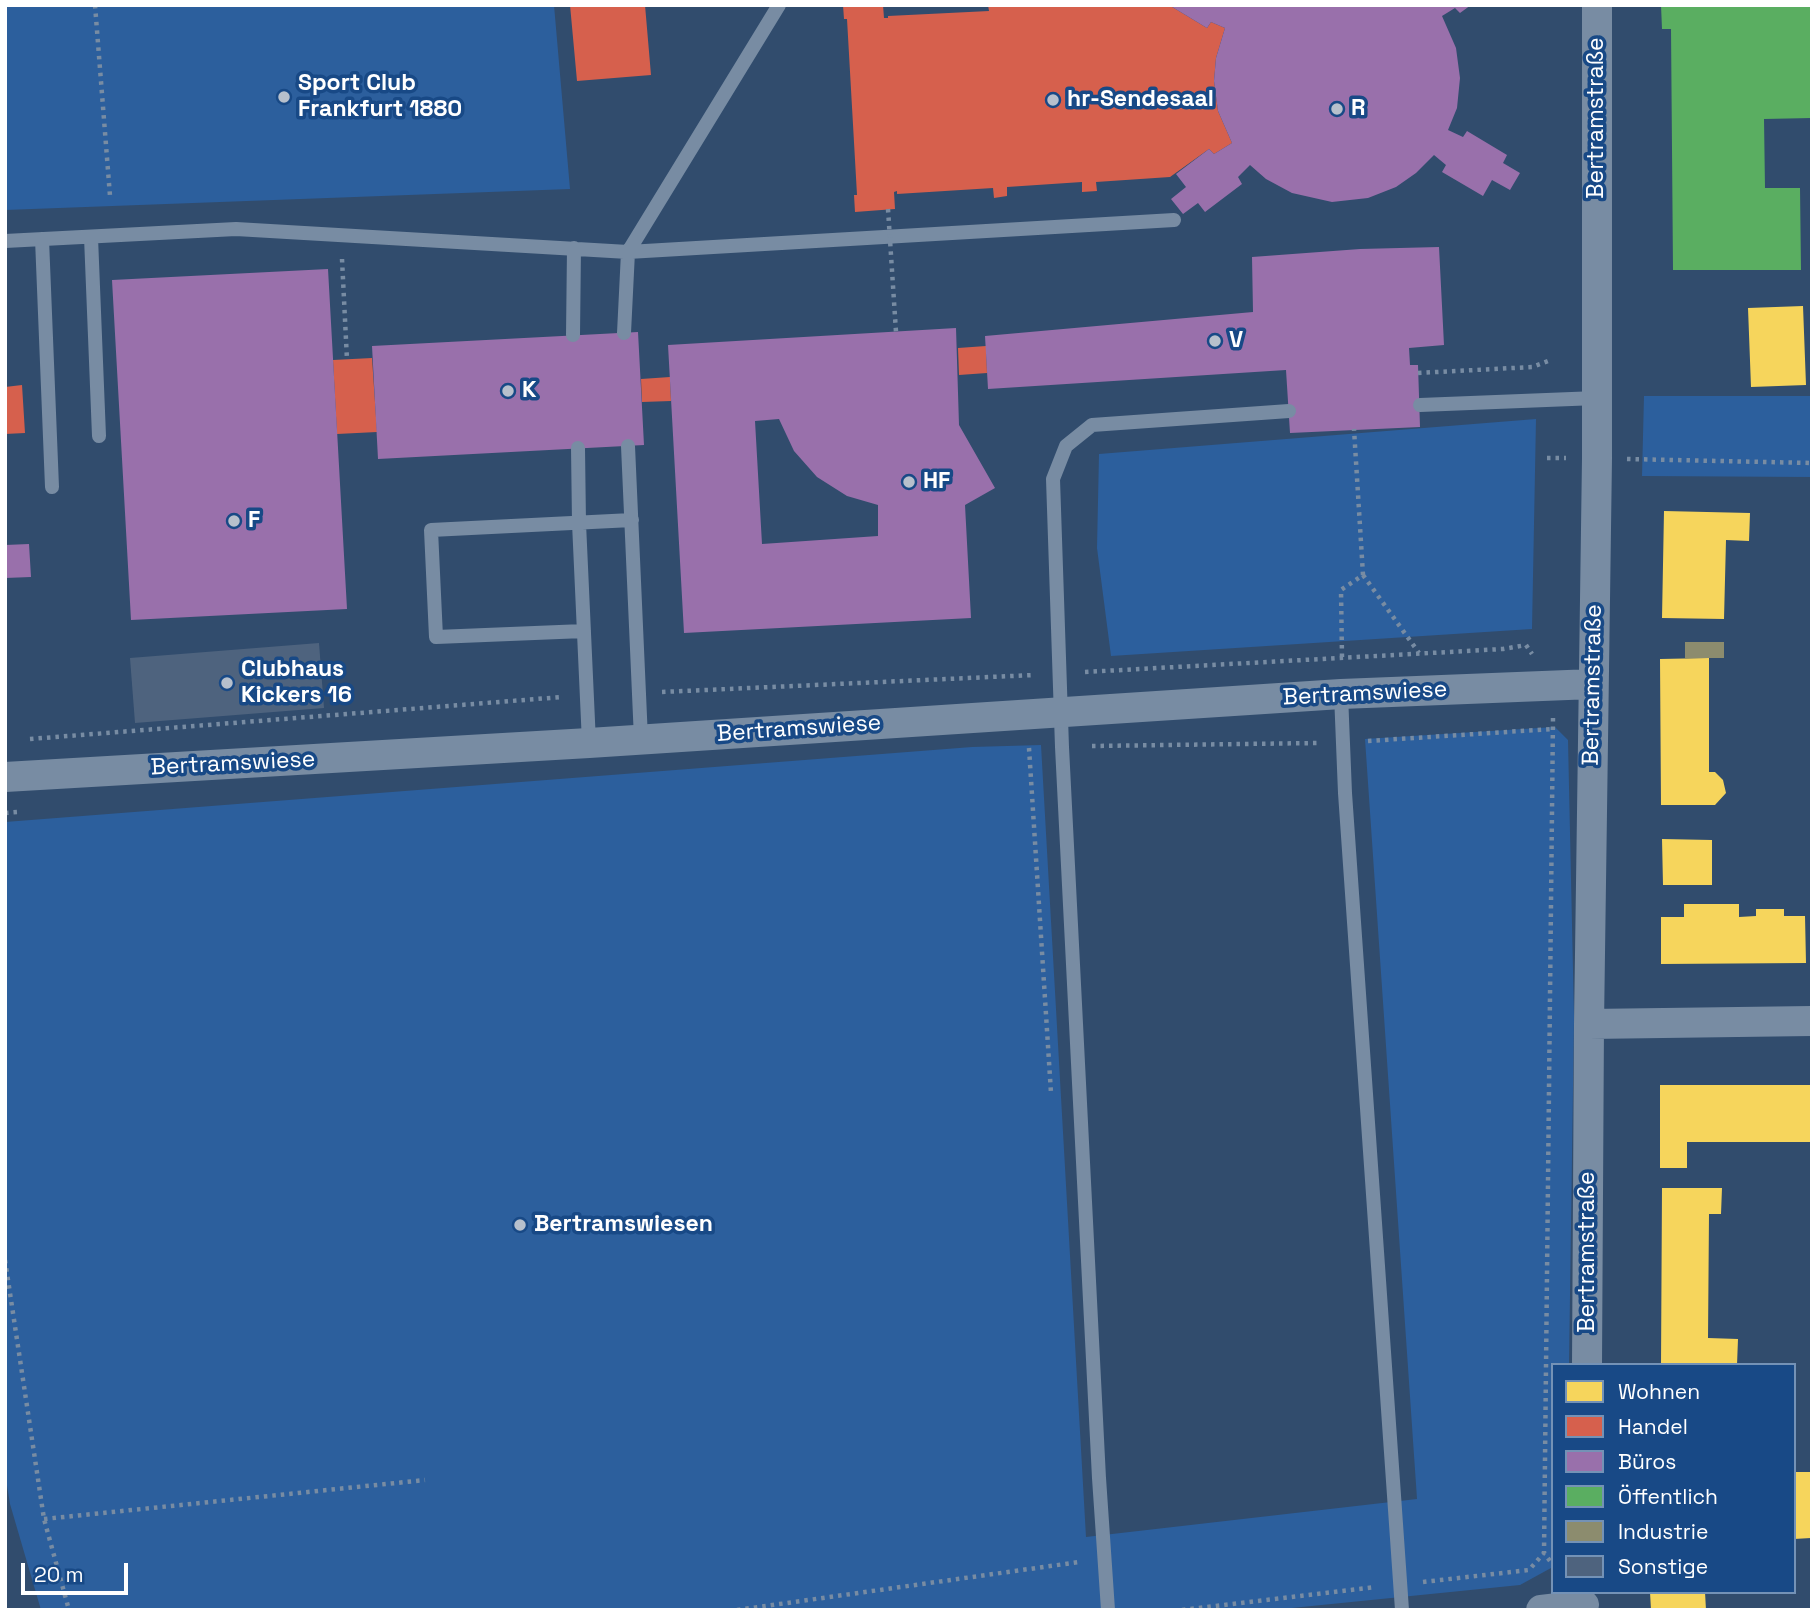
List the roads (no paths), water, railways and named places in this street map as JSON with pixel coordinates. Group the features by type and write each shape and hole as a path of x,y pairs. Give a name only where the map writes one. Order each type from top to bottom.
{"street":[{"name":"Bertramstraße","path":"1587,1363 1597,398 1597,5"},
{"name":"Bertramswiese","path":"5,778 1341,694 1593,684"},
{"path":"1589,1024 1812,1021"},
{"path":"1541,1610 1583,1604"}],"lane":[{"path":"624,334 628,252 779,5"},
{"path":"5,241 236,229 628,252 1174,220"},
{"path":"91,237 99,436"},
{"path":"42,239 52,487"},
{"path":"573,335 574,248"},
{"path":"1420,405 1597,398"},
{"path":"1108,1610 1062,747 1053,479 1066,446 1092,425 1289,411"},
{"path":"628,446 640,739"},
{"path":"578,448 589,743"},
{"path":"584,631 436,637 431,530 632,520"},
{"path":"1341,694 1342,742 1402,1610"}],"place":[{"name":"Sport Club Frankfurt 1880","path":"284,97"},
{"name":"hr-Sendesaal","path":"1053,100"},
{"name":"R","path":"1337,109"},
{"name":"V","path":"1215,341"},
{"name":"K","path":"508,391"},
{"name":"HF","path":"909,482"},
{"name":"F","path":"234,521"},
{"name":"Clubhaus Kickers 16","path":"227,683"},
{"name":"Bertramswiesen","path":"520,1225"}]}
